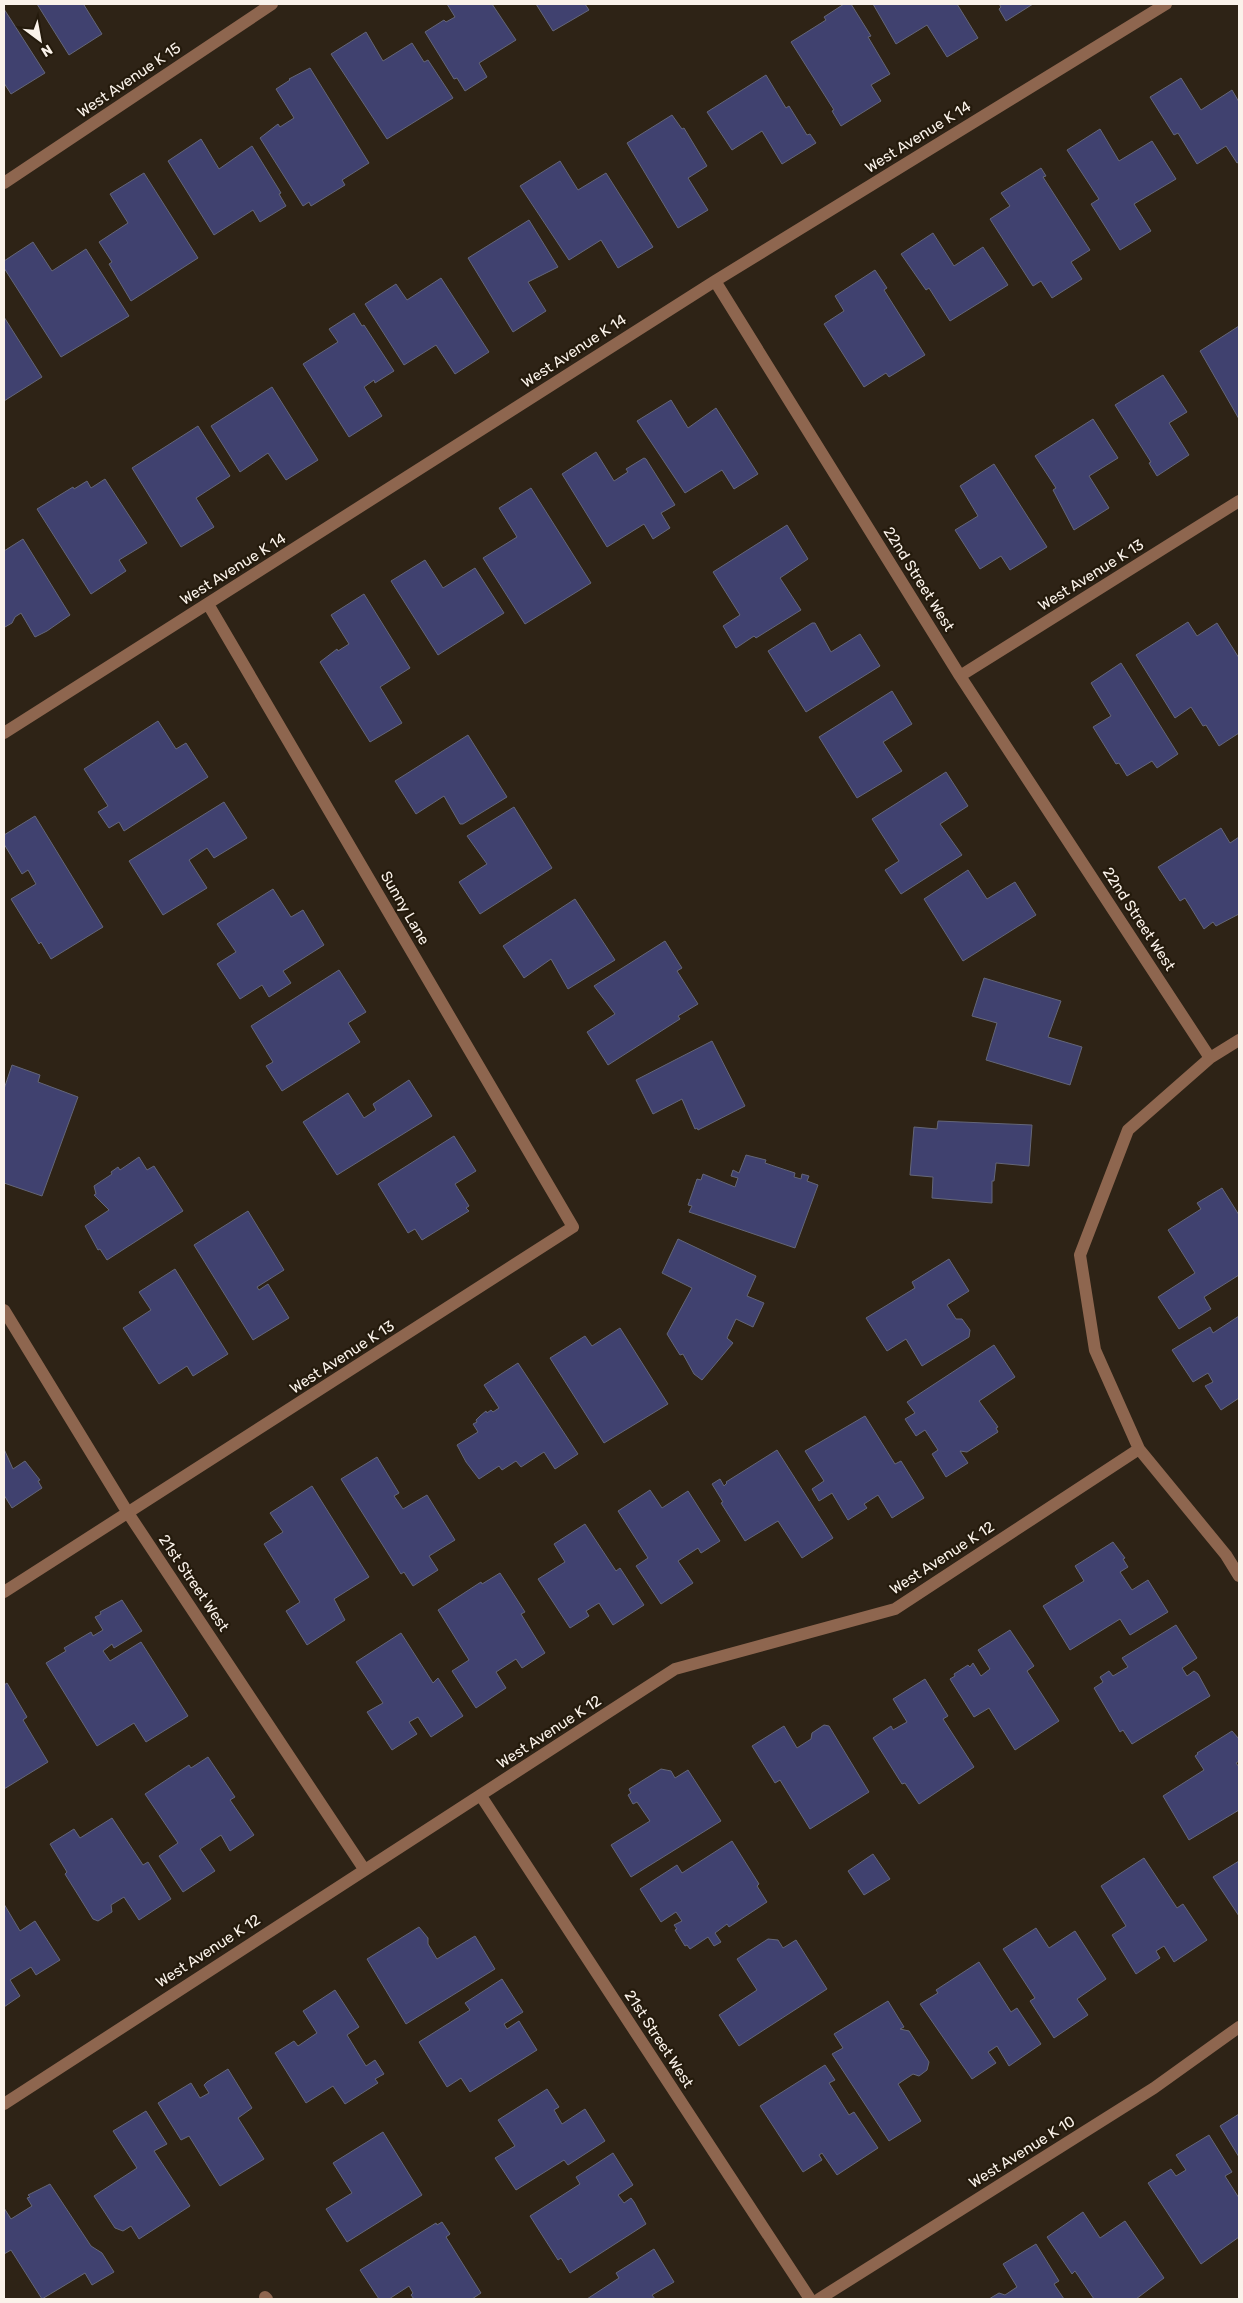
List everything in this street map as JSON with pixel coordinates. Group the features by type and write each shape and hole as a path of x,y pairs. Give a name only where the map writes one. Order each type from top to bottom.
{"street":[{"name":"West Avenue K 15","path":"4,183 272,4"},
{"name":"West Avenue K 14","path":"4,733 716,281 1166,4"},
{"name":"22nd Street West","path":"716,281 960,676 1210,1058"},
{"name":"West Avenue K 13","path":"960,676 1239,501"},
{"name":"Sunny Lane","path":"208,604 573,1227"},
{"path":"1239,1040 1210,1058 1128,1130 1080,1255 1095,1350 1139,1449 1226,1555 1239,1576"},
{"name":"West Avenue K 13","path":"4,1592 573,1227"},
{"name":"21st Street West","path":"4,1310 128,1513 364,1869"},
{"name":"West Avenue K 12","path":"4,2104 675,1669 895,1608 1139,1449"},
{"name":"21st Street West","path":"481,1796 810,2299"},
{"name":"West Avenue K 10","path":"819,2299 1154,2088 1239,2027"}],"building":[{"path":"37,4 86,4 84,5 102,34 69,55"},
{"path":"447,4 492,4 516,40 479,63 487,77 465,91 457,78 454,79 425,32 444,20 446,22 455,17"},
{"path":"536,4 585,4 589,10 553,31"},
{"path":"844,4 851,4 871,36 868,37 890,74 871,85 881,101 841,126 832,111 834,110 791,42 826,20 824,17"},
{"path":"873,4 957,4 978,38 947,57 927,25 896,44"},
{"path":"999,4 1033,4 1006,21 999,9 1001,7"},
{"path":"4,9 45,73 11,94 4,83"},
{"path":"366,32 383,61 412,43 424,62 428,60 453,98 387,139 331,54"},
{"path":"310,68 369,163 342,180 345,185 311,206 309,202 303,206 260,138 278,124 280,127 294,118 276,89 289,79"},
{"path":"766,75 786,108 789,106 807,135 810,134 816,143 782,164 762,131 732,150 707,112"},
{"path":"1181,78 1201,110 1232,90 1239,102 1239,162 1237,163 1226,146 1197,164 1178,133 1174,135 1150,97"},
{"path":"672,115 682,129 684,128 707,166 688,178 708,210 678,228 627,143"},
{"path":"1100,129 1119,161 1152,141 1176,179 1134,204 1151,231 1120,250 1091,204 1099,199 1067,150"},
{"path":"201,139 219,169 252,146 281,193 279,194 286,206 260,222 253,210 214,235 168,161"},
{"path":"560,161 578,190 606,173 653,247 618,268 601,240 569,260 520,186"},
{"path":"1041,168 1046,176 1043,177 1090,250 1071,262 1082,279 1052,298 1041,281 1033,286 990,219 1010,206 1001,193"},
{"path":"144,173 198,258 131,301 109,264 112,262 99,242 128,223 110,194"},
{"path":"529,220 558,267 528,282 546,311 513,332 468,258"},
{"path":"933,233 954,266 983,247 1008,285 950,321 929,288 926,290 901,254"},
{"path":"33,242 52,271 86,249 129,316 61,357 4,268 4,261"},
{"path":"875,270 887,288 884,290 925,355 889,377 886,373 864,387 824,324 844,311 835,296"},
{"path":"441,278 489,352 455,374 436,345 404,365 365,304 396,284 407,300"},
{"path":"354,313 394,371 375,383 374,380 364,387 382,416 349,437 303,364 338,342 329,329"},
{"path":"4,317 42,377 4,401"},
{"path":"1239,326 1239,419 1200,351"},
{"path":"1163,375 1187,412 1169,423 1189,455 1157,476 1149,463 1151,462 1115,405"},
{"path":"272,387 318,460 286,480 268,453 240,472 211,426"},
{"path":"671,400 688,428 716,408 758,474 734,489 722,470 685,493 637,421"},
{"path":"1093,419 1118,458 1089,476 1109,508 1074,530 1053,490 1056,488 1035,456"},
{"path":"198,426 230,476 196,498 214,527 181,547 132,468"},
{"path":"596,452 614,481 628,472 626,469 644,458 646,459 675,505 661,513 670,528 653,539 644,524 607,547 562,474"},
{"path":"994,464 1047,547 1010,570 1001,556 980,569 955,530 978,516 960,486"},
{"path":"105,479 147,543 119,560 126,571 91,594 37,509 73,487 74,489 87,481 91,488"},
{"path":"531,488 591,583 525,624 483,558 517,537 499,508"},
{"path":"787,525 808,559 780,578 801,610 736,648 723,626 740,615 713,572"},
{"path":"23,539 70,615 35,637 21,613 15,617 12,623 4,626 4,551"},
{"path":"425,560 443,588 475,568 504,613 438,655 391,581"},
{"path":"364,594 410,668 380,687 402,723 370,742 320,662 337,649 338,651 349,644 331,615"},
{"path":"1188,622 1197,636 1217,623 1239,658 1239,733 1219,746 1206,725 1203,726 1191,707 1175,718 1136,655"},
{"path":"812,623 815,623 831,652 860,634 880,666 806,712 768,651"},
{"path":"1121,663 1178,754 1157,768 1152,761 1127,776 1119,763 1116,764 1093,727 1111,716 1091,683"},
{"path":"892,691 912,724 883,742 902,771 857,798 819,737"},
{"path":"158,721 176,749 186,743 208,777 124,831 119,822 109,828 98,812 108,806 84,769"},
{"path":"468,735 507,797 463,824 460,824 444,796 416,814 395,781"},
{"path":"946,772 968,806 940,824 962,855 901,894 885,870 899,861 872,819"},
{"path":"224,802 247,838 214,858 207,848 189,860 207,888 163,915 129,861"},
{"path":"514,807 552,868 480,914 459,882 487,864 467,836"},
{"path":"35,816 103,927 51,959 41,942 39,944 11,899 36,884 28,870 22,874 4,844 4,835"},
{"path":"1221,828 1230,843 1239,837 1239,914 1216,926 1213,922 1204,929 1185,898 1180,901 1158,867"},
{"path":"968,870 987,899 1015,882 1036,915 963,961 924,899"},
{"path":"273,889 291,917 303,910 324,945 283,971 291,983 269,997 262,985 240,999 217,964 236,952 217,924"},
{"path":"575,899 615,960 568,989 551,959 524,978 503,946"},
{"path":"665,941 682,968 677,971 698,1004 678,1016 680,1019 608,1065 587,1032 615,1014 594,986"},
{"path":"339,970 366,1012 348,1023 360,1042 282,1091 266,1066 273,1062 251,1026"},
{"path":"984,978 1061,1001 1048,1037 1082,1047 1070,1085 986,1060 997,1023 972,1016"},
{"path":"712,1041 745,1106 698,1130 697,1128 695,1129 682,1099 653,1114 636,1080"},
{"path":"12,1065 40,1075 38,1082 78,1097 42,1196 4,1183 4,1089"},
{"path":"409,1080 432,1116 337,1175 303,1122 348,1093 364,1118 376,1110 373,1104"},
{"path":"938,1121 1032,1125 1029,1166 996,1163 994,1181 992,1181 992,1203 932,1198 933,1177 910,1175 914,1127 937,1129"},
{"path":"454,1136 476,1171 455,1184 469,1206 466,1208 469,1211 422,1240 415,1229 408,1233 378,1184"},
{"path":"746,1155 766,1160 765,1163 795,1173 794,1177 801,1179 802,1174 809,1176 807,1181 818,1185 795,1248 689,1212 692,1206 688,1205 697,1179 701,1180 703,1174 735,1187 738,1178 731,1176 733,1170 739,1173"},
{"path":"139,1157 147,1170 154,1166 183,1211 107,1260 100,1249 98,1250 85,1226 109,1210 94,1195 96,1194 94,1186 112,1174 111,1172 118,1167 120,1170"},
{"path":"1222,1188 1239,1215 1239,1275 1204,1297 1211,1309 1179,1329 1158,1297 1195,1273 1168,1230 1201,1209 1197,1203"},
{"path":"248,1211 284,1270 257,1287 259,1290 268,1284 289,1318 253,1340 194,1245"},
{"path":"678,1239 756,1276 747,1296 764,1303 753,1327 736,1319 727,1338 733,1343 702,1380 694,1374 683,1354 680,1355 667,1334 692,1288 662,1273"},
{"path":"949,1259 969,1291 947,1305 956,1319 962,1319 970,1330 969,1337 922,1366 906,1339 887,1351 866,1318 915,1288 912,1282"},
{"path":"175,1269 228,1354 193,1376 187,1366 159,1384 123,1328 151,1310 139,1292"},
{"path":"1239,1316 1239,1398 1221,1410 1205,1386 1213,1382 1208,1373 1193,1382 1172,1350 1210,1327 1213,1333"},
{"path":"620,1328 668,1404 604,1443 550,1358 585,1336 592,1346"},
{"path":"994,1345 1015,1377 979,1401 998,1427 996,1428 998,1432 967,1452 960,1451 968,1463 946,1477 932,1454 938,1450 925,1430 916,1436 905,1419 915,1413 907,1402"},
{"path":"518,1363 578,1454 555,1469 544,1452 521,1467 516,1461 502,1470 499,1466 479,1479 466,1462 457,1445 478,1432 473,1424 477,1422 476,1420 480,1416 486,1411 487,1413 491,1410 493,1412 499,1408 484,1385"},
{"path":"865,1416 895,1464 901,1461 924,1498 892,1518 878,1495 864,1504 867,1508 848,1520 832,1493 819,1501 812,1489 824,1481 805,1451"},
{"path":"4,1449 13,1469 25,1461 40,1480 38,1481 42,1488 12,1508 4,1495"},
{"path":"777,1450 833,1538 802,1558 778,1521 745,1541 721,1503 723,1502 712,1484 720,1479 724,1486 726,1482"},
{"path":"377,1457 399,1493 394,1496 403,1509 427,1495 455,1540 429,1556 438,1570 413,1586 404,1572 401,1574 341,1479"},
{"path":"312,1486 369,1577 334,1599 345,1620 307,1645 286,1611 300,1602 264,1544 283,1532 270,1513"},
{"path":"650,1490 662,1508 688,1491 720,1541 701,1553 698,1548 678,1561 693,1583 661,1604 636,1566 648,1558 618,1511"},
{"path":"585,1524 616,1571 620,1568 644,1605 613,1625 599,1603 586,1611 589,1616 570,1628 538,1579 565,1562 554,1544"},
{"path":"1113,1542 1125,1558 1123,1559 1128,1567 1120,1572 1132,1590 1148,1580 1168,1612 1130,1635 1120,1619 1070,1650 1043,1606 1084,1581 1075,1566"},
{"path":"500,1573 525,1612 521,1614 545,1653 522,1668 516,1659 496,1672 506,1688 476,1708 452,1671 469,1660 438,1610 481,1582 482,1584"},
{"path":"122,1600 142,1631 114,1648 112,1644 103,1651 110,1661 141,1642 188,1716 146,1742 134,1723 97,1746 46,1663 66,1651 64,1648 91,1632 93,1636 103,1630 95,1617 101,1614 100,1612"},
{"path":"1176,1625 1197,1658 1182,1668 1187,1676 1194,1671 1198,1674 1210,1696 1132,1744 1123,1730 1120,1732 1094,1688 1103,1682 1100,1677 1109,1671 1113,1676 1128,1667 1122,1658"},
{"path":"1010,1630 1034,1666 1027,1671 1059,1721 1015,1750 989,1708 974,1717 950,1679 955,1676 954,1674 968,1665 970,1667 973,1663 981,1676 990,1669 978,1650"},
{"path":"401,1633 433,1683 438,1678 463,1716 431,1737 418,1717 409,1722 417,1734 392,1750 367,1712 383,1703 356,1662"},
{"path":"925,1679 948,1716 943,1719 974,1767 919,1804 905,1783 902,1784 873,1738 891,1726 893,1730 907,1722 893,1699"},
{"path":"7,1683 27,1717 23,1720 48,1762 4,1789 4,1685"},
{"path":"824,1725 829,1726 869,1792 810,1829 780,1780 775,1783 752,1746 784,1726 797,1748 811,1739 812,1733"},
{"path":"1232,1731 1239,1739 1239,1761 1236,1763 1239,1767 1239,1810 1189,1840 1163,1796 1204,1770 1195,1756 1197,1753"},
{"path":"208,1757 235,1797 230,1800 254,1835 230,1851 221,1835 200,1849 215,1871 183,1892 159,1856 178,1843 145,1794 189,1765 191,1768"},
{"path":"661,1769 671,1771 675,1778 688,1770 721,1821 631,1877 611,1845 650,1821 637,1802 633,1804 628,1795 631,1793 629,1789"},
{"path":"112,1818 143,1865 148,1862 171,1899 139,1920 124,1897 111,1905 112,1912 98,1921 93,1919 65,1874 67,1872 50,1844 74,1829 80,1838"},
{"path":"732,1841 759,1884 757,1886 767,1902 729,1927 727,1924 715,1933 721,1942 714,1946 708,1937 690,1949 687,1945 685,1946 675,1930 677,1929 674,1925 682,1921 676,1912 661,1922 640,1889 677,1865 682,1873"},
{"path":"873,1854 890,1879 864,1895 848,1871"},
{"path":"1144,1858 1177,1908 1183,1904 1207,1940 1174,1962 1164,1946 1156,1951 1160,1958 1136,1974 1112,1935 1126,1926 1101,1886"},
{"path":"1239,1861 1239,1916 1213,1877"},
{"path":"4,1904 20,1931 35,1921 60,1960 36,1975 31,1967 10,1980 20,1996 4,2007"},
{"path":"419,1927 428,1938 428,1944 437,1959 475,1936 495,1969 406,2024 367,1959"},
{"path":"1036,1928 1049,1948 1075,1931 1106,1979 1077,1999 1088,2015 1054,2038 1030,2001 1035,1998 1003,1949"},
{"path":"768,1939 778,1940 783,1948 796,1940 827,1989 739,2046 719,2015 757,1990 737,1959"},
{"path":"979,1962 1011,2012 1017,2008 1041,2044 1009,2066 997,2046 988,2052 996,2063 972,2079 920,2004 938,1993 936,1990"},
{"path":"502,1979 523,2012 504,2024 507,2029 519,2021 537,2050 470,2092 461,2078 447,2087 419,2042 470,2010 465,2003"},
{"path":"335,1990 359,2027 347,2035 366,2066 375,2060 384,2074 375,2079 378,2083 345,2104 333,2086 306,2103 275,2053 294,2041 298,2046 317,2033 303,2011"},
{"path":"888,2001 904,2027 900,2029 909,2031 929,2062 927,2070 919,2076 913,2074 898,2084 921,2121 889,2141 832,2054 843,2048 834,2034"},
{"path":"825,2065 835,2080 829,2083 849,2115 854,2112 878,2148 837,2175 822,2153 819,2155 822,2160 803,2172 760,2106"},
{"path":"228,2069 252,2108 238,2118 264,2159 220,2186 189,2136 181,2140 158,2103 191,2083 200,2098 209,2093 204,2085"},
{"path":"547,2089 559,2107 554,2110 562,2124 585,2109 605,2141 568,2165 564,2160 516,2190 495,2158 515,2146 498,2120"},
{"path":"146,2111 167,2144 154,2151 190,2206 139,2239 131,2226 123,2231 115,2228 94,2196 137,2168 113,2131"},
{"path":"1239,2114 1239,2157 1220,2126"},
{"path":"383,2132 422,2195 347,2242 326,2209 352,2193 333,2163"},
{"path":"1209,2135 1232,2172 1225,2176 1239,2198 1239,2237 1201,2264 1148,2183 1171,2169 1176,2176 1186,2170 1176,2155"},
{"path":"613,2153 633,2185 618,2195 624,2203 631,2198 646,2224 570,2273 561,2258 558,2260 530,2216 580,2184 576,2177"},
{"path":"50,2184 91,2246 102,2253 114,2272 92,2285 85,2273 42,2299 11,2250 4,2254 4,2208 11,2219 32,2206 27,2198 30,2197 28,2195"},
{"path":"1083,2212 1100,2238 1125,2221 1164,2278 1136,2299 1094,2299 1075,2271 1072,2274 1047,2237"},
{"path":"442,2222 450,2234 446,2237 481,2293 472,2299 414,2299 409,2286 389,2299 379,2299 360,2270 436,2223 437,2225"},
{"path":"1036,2244 1059,2281 1054,2284 1064,2299 989,2299 999,2293 1005,2295 1017,2287 1003,2264"},
{"path":"654,2249 674,2282 652,2295 655,2299 587,2299 619,2278 616,2273"}]}
